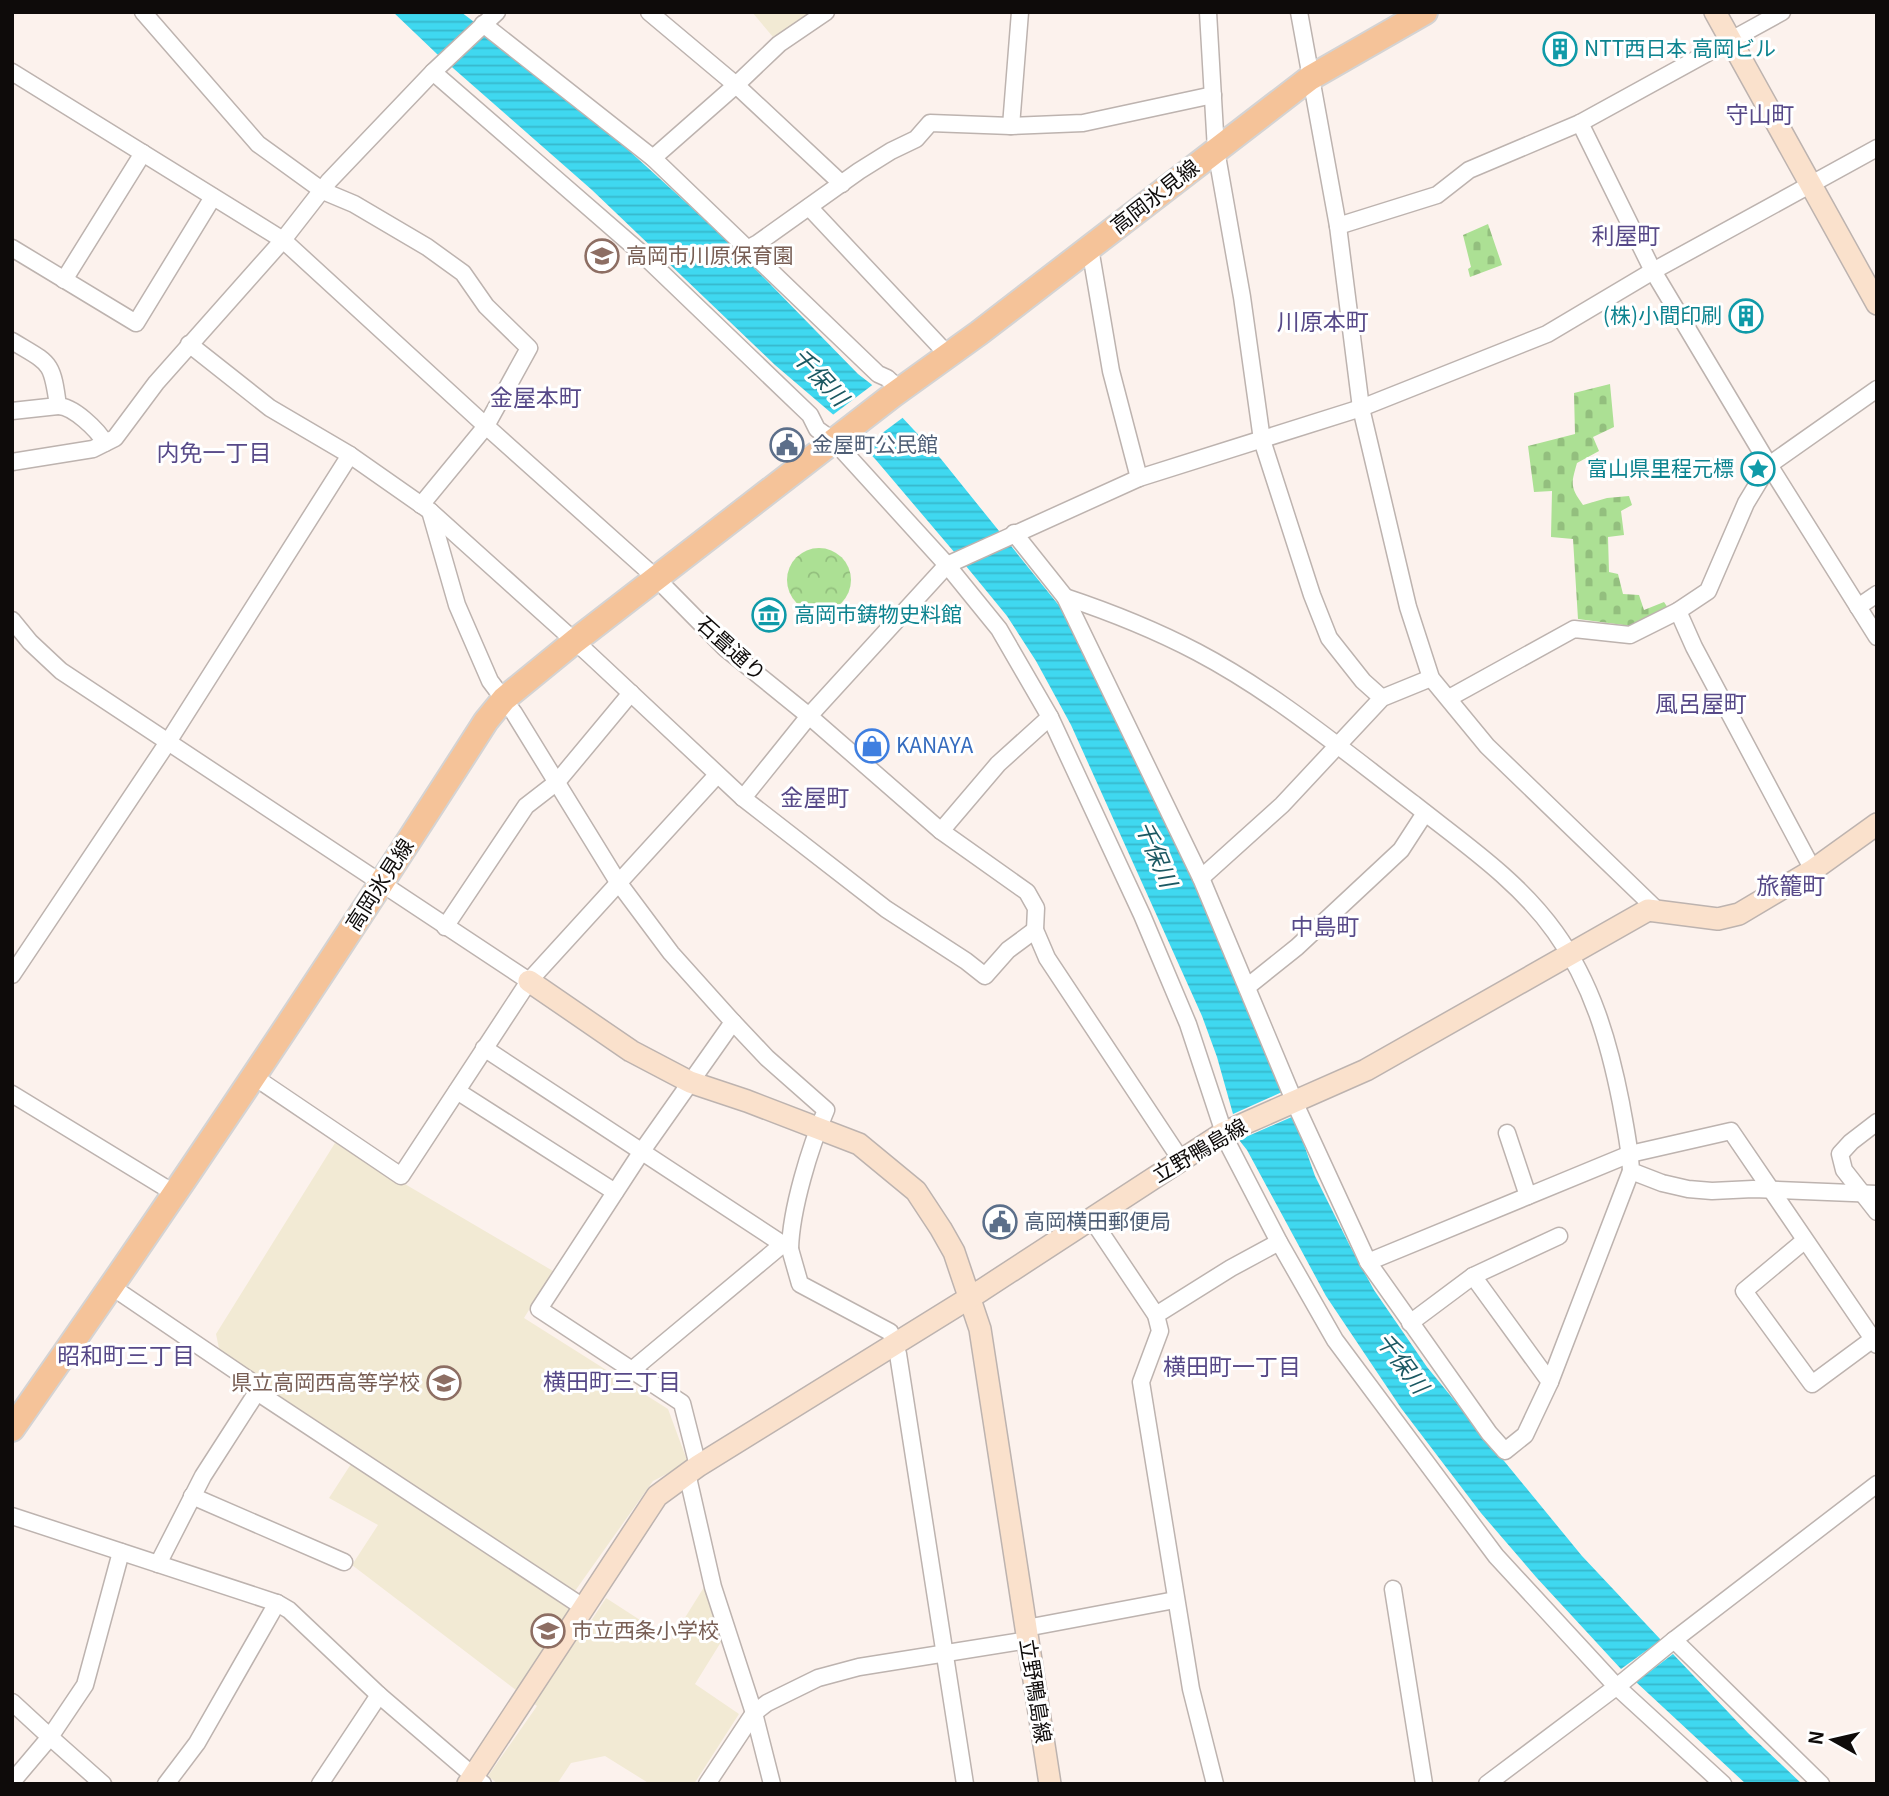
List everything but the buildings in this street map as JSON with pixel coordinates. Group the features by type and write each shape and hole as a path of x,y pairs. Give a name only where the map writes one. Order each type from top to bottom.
{"main road":[{"name":"高岡氷見線","path":"12,1429 112,1287 381,884 486,721 504,699 897,392 1090,248 1310,78 1425,12"}],"street":[{"path":"143,12 258,144 323,191 354,204 427,247 463,273 486,306 529,348 486,426 426,508"},
{"path":"12,462 93,449 115,438 156,383 283,240 329,181 435,70 497,12"},
{"path":"649,12 736,85 842,184"},
{"path":"653,158 779,44 826,12"},
{"path":"1011,126 1020,12"},
{"path":"1208,12 1216,150 1242,297 1262,440 1298,556 1329,638 1363,681 1381,698"},
{"path":"1299,12 1338,226 1360,408 1408,607 1431,678 1487,746 1657,910 1717,919 1739,915 1813,870 1877,824"},
{"path":"1716,12 1877,304"},
{"path":"1338,226 1437,195 1469,170 1580,123 1782,12"},
{"path":"483,24 653,158 878,374 887,378 897,392"},
{"path":"435,70 640,252 810,415 817,429 840,438 950,564 999,629 1050,717 1142,915 1188,1024 1226,1132 1279,1242 1335,1340 1496,1556 1620,1684 1723,1784"},
{"name":"石畳通り","path":"12,72 283,240 656,578 725,648 809,716 941,831 1027,892 1036,908 1035,929 1047,958 1181,1160"},
{"path":"747,248 891,150 916,139 930,123 1011,126 1083,123 1213,94"},
{"path":"1580,123 1653,271 1769,465 1877,636"},
{"path":"743,798 809,716 950,564 1139,478 1360,408 1546,334 1653,271 1877,148"},
{"path":"64,280 143,153"},
{"path":"12,248 136,323 214,197"},
{"path":"809,207 948,355"},
{"path":"1090,248 1111,371 1139,478"},
{"path":"12,341 46,361 54,373 58,406"},
{"path":"189,344 270,408 349,455 426,508 575,641 743,798 886,909 985,976 1008,950 1035,929"},
{"path":"1449,698 1574,629 1630,635 1678,611 1708,590 1746,503 1769,465 1877,389"},
{"path":"12,411 66,406 100,432 106,443"},
{"path":"12,975 168,743 349,455"},
{"path":"426,508 457,605 490,681 557,782 618,882 671,953 733,1022 767,1058 826,1110 818,1128 786,1246 800,1284 890,1332 898,1354 965,1784"},
{"path":"1011,535 1065,597 1201,878 1248,987 1292,1102 1368,1262 1489,1433 1505,1451 1525,1435 1550,1382 1631,1171 1613,1062 1600,1017 1570,955 1519,888 1425,813 1264,693 1197,652 1105,610 1065,597"},
{"path":"1858,607 1877,594"},
{"path":"1678,611 1694,648 1813,870"},
{"path":"12,620 30,642 61,671 631,1051 690,1082 859,1144 916,1191 954,1252 970,1298 692,1470 657,1496 583,1607 475,1781 289,1610 277,1603 12,1516"},
{"path":"1201,878 1282,805 1381,698 1431,678"},
{"path":"445,927 526,806 557,782 631,693"},
{"path":"941,831 998,764 1050,717"},
{"path":"253,1076 401,1176 529,981 717,775"},
{"path":"1248,987 1297,947 1401,850 1425,813"},
{"name":"立野鴨島線","path":"1049,1784 980,1329 970,1298 1226,1132 1366,1070 1648,910 1657,910"},
{"path":"733,1022 642,1151 539,1309 682,1403 713,1587 754,1713 772,1784"},
{"path":"484,1048 786,1246"},
{"path":"457,1091 615,1192"},
{"path":"12,1094 174,1193"},
{"path":"1877,1122 1840,1154 1844,1170 1870,1194 1877,1212"},
{"path":"1368,1262 1630,1154 1731,1131 1875,1342 1812,1384 1744,1291 1804,1241"},
{"path":"1507,1133 1528,1196"},
{"path":"1631,1171 1688,1189 1870,1194"},
{"path":"1091,1218 1156,1315 1160,1331 1141,1382 1191,1689 1215,1784"},
{"path":"1410,1323 1473,1276 1559,1236"},
{"path":"1156,1315 1231,1268 1279,1242"},
{"path":"632,1370 786,1246"},
{"path":"1473,1276 1550,1382"},
{"path":"112,1287 252,1382 257,1392 583,1607"},
{"path":"158,1564 192,1496 257,1392"},
{"path":"1487,1784 1877,1484"},
{"path":"192,1496 344,1562"},
{"path":"12,1782 50,1737 85,1685 121,1552"},
{"path":"1393,1589 1424,1784"},
{"path":"707,1784 754,1713 767,1703 818,1678 1175,1600"},
{"path":"166,1784 197,1743 277,1603"},
{"path":"1671,1642 1821,1784"},
{"path":"320,1784 379,1695"},
{"path":"12,1702 103,1784"}],"shaded area":[{"path":"752,12 812,12 773,37"},
{"name":"県立高岡西高等学校","path":"335,1143 553,1271 524,1318 668,1409 688,1463 653,1481 575,1591 221,1358 216,1334"},
{"name":"市立西条小学校","path":"351,1464 591,1621 606,1598 671,1640 706,1584 721,1642 695,1684 739,1714 694,1784 650,1784 605,1756 571,1763 557,1784 498,1784 488,1776 537,1706 352,1565 378,1525 329,1498"}],"green space":[{"path":"1488,224 1502,265 1470,277 1468,269 1471,267 1463,235"},
{"path":"1610,384 1614,427 1593,437 1599,451 1577,463 1573,485 1583,505 1607,498 1629,496 1632,505 1621,511 1624,535 1608,537 1609,572 1618,574 1623,594 1639,595 1644,610 1664,602 1668,608 1631,626 1578,619 1573,539 1551,537 1552,491 1534,492 1528,446 1575,434 1574,393"},
{"path":"813,548 825,548 842,557 849,568 849,592 842,603 825,612 813,612 801,607 792,598 787,586 787,574 792,562 801,553"}],"water":[{"name":"千保川","path":"393,12 461,12 495,38 614,137 725,238 858,374 871,384 941,459 1061,608 1081,640 1200,893 1282,1092 1233,1114 1202,1016 1071,725 1036,661 1007,616 966,566 836,417 775,365 592,190"},
{"name":"千保川","path":"1294,1116 1315,1176 1350,1246 1374,1290 1427,1367 1582,1556 1661,1640 1621,1669 1481,1513 1401,1408 1326,1296 1247,1150 1239,1140"},
{"path":"1673,1654 1748,1733 1802,1784 1746,1784 1636,1682"}],"pier":[{"path":"875,383 905,416 861,449 830,417"}],"place":[{"name":"NTT西日本 高岡ビル","path":"1560,49"},
{"name":"高岡市川原保育園","path":"602,256"},
{"name":"(株)小間印刷","path":"1746,316"},
{"name":"金屋町公民館","path":"787,445"},
{"name":"富山県里程元標","path":"1758,469"},
{"name":"高岡市鋳物史料館","path":"769,615"},
{"name":"KANAYA","path":"872,746"},
{"name":"高岡横田郵便局","path":"1000,1222"},
{"name":"県立高岡西高等学校","path":"444,1383"},
{"name":"市立西条小学校","path":"548,1631"}],"district":[{"name":"守山町","path":"1760,115"},
{"name":"利屋町","path":"1626,236"},
{"name":"川原本町","path":"1323,322"},
{"name":"金屋本町","path":"536,398"},
{"name":"内免一丁目","path":"214,453"},
{"name":"風呂屋町","path":"1701,704"},
{"name":"金屋町","path":"815,798"},
{"name":"旅籠町","path":"1791,886"},
{"name":"中島町","path":"1325,927"},
{"name":"昭和町三丁目","path":"126,1356"},
{"name":"横田町一丁目","path":"1232,1367"},
{"name":"横田町三丁目","path":"612,1382"}]}
